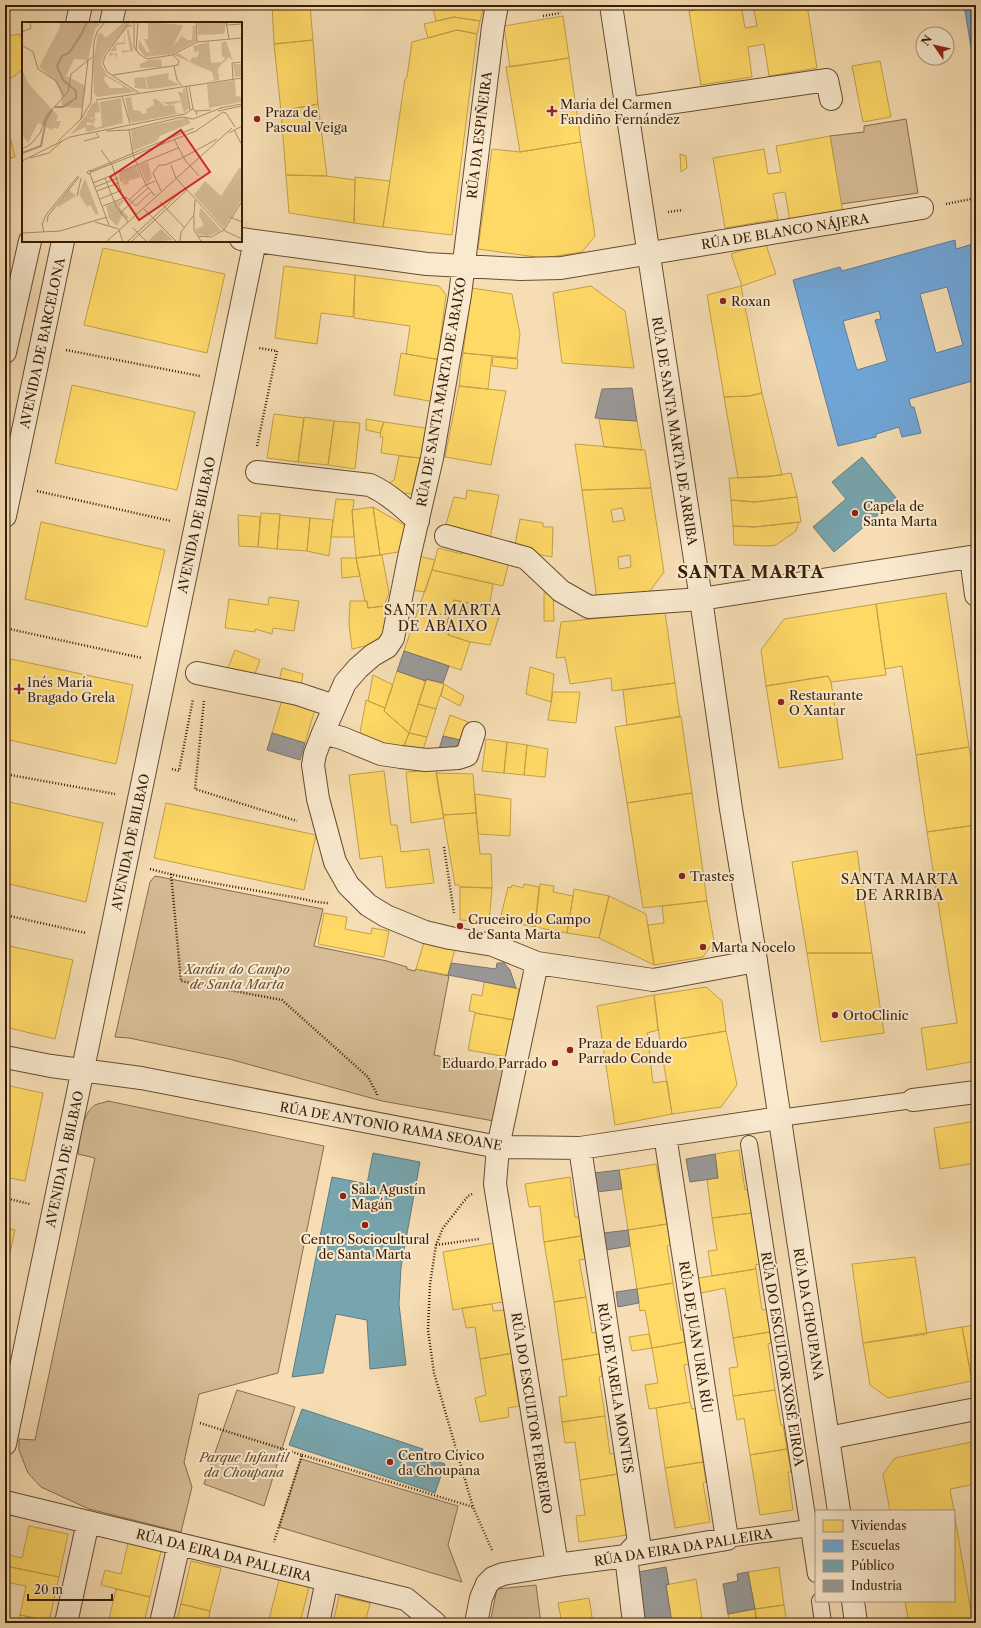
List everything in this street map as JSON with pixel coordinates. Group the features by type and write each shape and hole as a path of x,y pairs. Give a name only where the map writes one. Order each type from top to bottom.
{"street":[{"path":"77,22 81,5"},
{"path":"111,22 115,5"},
{"name":"RÚA DA ESPIÑEIRA","path":"463,266 497,5"},
{"name":"RÚA DE SANTA MARTA DE ARRIBA","path":"611,5 701,599 731,809 756,962 779,1118"},
{"path":"627,109 827,80 831,99"},
{"name":"RÚA DE BLANCO NÁJERA","path":"248,240 427,264 520,269 555,268 922,208"},
{"name":"AVENIDA DE BILBAO","path":"5,1444 82,1070 248,240"},
{"path":"5,352 30,242"},
{"name":"AVENIDA DE BARCELONA","path":"5,516 63,242"},
{"name":"RÚA DE SANTA MARTA DE ABAIXO","path":"463,266 460,295 432,458 410,553 393,638 387,647 363,664 345,683 315,754 314,775 326,830 336,862 342,876 354,892 368,905 386,916 404,925 450,938 493,945 537,963 653,980 756,962"},
{"path":"257,472 370,485 394,499 418,521"},
{"path":"446,536 526,558 560,591 590,607 701,599 973,557 976,595"},
{"path":"202,674 298,694 334,706"},
{"path":"323,733 342,738 381,754 426,760 458,758 467,755 474,733"},
{"name":"RÚA DO ESCULTOR FERREIRO","path":"537,963 498,1147 495,1184 557,1565"},
{"name":"RÚA DE ANTONIO RAMA SEOANE","path":"5,1057 51,1066 140,1078 498,1147 580,1148 779,1118"},
{"path":"779,1118 976,1092"},
{"name":"RÚA DA CHOUPANA","path":"779,1118 839,1510"},
{"name":"RÚA DE JUAN URÍA RÍU","path":"665,1135 727,1539"},
{"name":"RÚA DO ESCULTOR XOSÉ EIROA","path":"749,1144 815,1567"},
{"name":"RÚA DE VARELA MONTES","path":"580,1148 639,1542 626,1556"},
{"path":"828,1438 976,1409"},
{"name":"RÚA DA EIRA DA PALLEIRA","path":"5,1502 406,1598 435,1623"},
{"path":"66,1623 88,1522"},
{"name":"RÚA DA EIRA DA PALLEIRA","path":"557,1565 809,1528"},
{"path":"161,1623 179,1544"},
{"path":"626,1556 634,1623"},
{"path":"476,1623 481,1598 487,1584 493,1578 503,1574 557,1565"},
{"path":"318,1623 327,1580"},
{"path":"820,1602 824,1623"},
{"path":"853,1602 856,1623"}],"path":[{"path":"543,16 561,13"},
{"path":"922,208 976,198"},
{"path":"662,213 683,210"},
{"path":"256,348 277,351 256,449"},
{"path":"66,350 203,376"},
{"path":"37,491 172,521"},
{"path":"5,628 143,658"},
{"path":"202,674 195,789 326,830"},
{"path":"167,768 179,771 193,698"},
{"path":"5,774 122,796"},
{"path":"444,846 454,916"},
{"path":"147,868 320,903 343,903 354,892"},
{"path":"171,874 181,981 282,1000 368,1077 377,1094 377,1104"},
{"path":"5,915 93,934"},
{"path":"495,1184 468,1196 443,1228 436,1245 430,1284 428,1330 434,1373 473,1507 503,1574"},
{"path":"5,1198 34,1204"},
{"path":"436,1245 504,1235"},
{"path":"200,1423 473,1507"},
{"path":"278,1527 302,1455"}],"green space":[{"path":"906,119 918,193 841,204 830,136 864,132 864,126"},
{"name":"Xardín do Campo de Santa Marta","path":"155,876 323,909 314,946 387,961 415,971 416,969 449,976 434,1055 506,1069 494,1121 382,1101 229,1059 129,1038 115,1037 150,882"},
{"path":"108,1101 324,1146 278,1373 199,1394 184,1462 192,1487 181,1532 89,1509 41,1487 28,1473 19,1450 19,1439 35,1440 95,1158 78,1154 82,1128 90,1109 95,1105"},
{"name":"Parque Infantil da Choupana","path":"237,1390 295,1407 264,1506 204,1484"},
{"path":"301,1459 458,1506 448,1545 462,1582 279,1527"},
{"path":"536,1585 541,1623 490,1623 497,1589"}],"building: Viviendas":[{"path":"272,5 310,5 313,40 274,44"},
{"path":"424,5 449,5 424,9"},
{"path":"449,5 462,5 483,10 480,21 454,17 436,21 433,8"},
{"path":"462,5 484,5 483,10"},
{"path":"724,5 741,5 745,28 757,26 753,5 807,5 817,68 769,76 764,44 748,47 752,77 701,85 689,11"},
{"path":"563,16 569,58 510,67 504,26"},
{"path":"454,17 480,21 477,34 457,30 428,38 424,24"},
{"path":"457,30 477,34 452,235 383,227 412,42"},
{"path":"20,34 20,37 22,36 22,70 5,81 5,42 9,41 8,36"},
{"path":"313,40 318,104 281,111 274,44"},
{"path":"569,58 581,142 520,152 506,67"},
{"path":"880,61 891,117 863,122 852,66"},
{"path":"318,104 327,176 286,175 281,111"},
{"path":"830,136 843,213 790,222 785,192 773,194 778,219 725,228 713,158 764,149 768,174 781,172 776,146"},
{"path":"11,140 15,157 6,159 9,166 5,170 5,141"},
{"path":"581,142 595,236 582,252 543,258 478,249 492,149 520,152"},
{"path":"680,154 686,156 687,168 681,172"},
{"path":"286,175 327,176 355,180 354,223 289,213"},
{"path":"355,177 390,181 383,227 354,223"},
{"path":"765,242 776,274 742,286 731,254"},
{"path":"103,248 225,274 207,353 84,325"},
{"path":"284,266 355,275 353,317 321,313 317,344 275,338"},
{"path":"355,275 439,286 446,295 440,342 443,346 441,360 406,354 410,326 354,318"},
{"path":"591,286 625,311 634,368 562,363 553,293"},
{"path":"741,286 762,393 749,396 724,397 707,295"},
{"path":"472,288 512,294 520,334 517,358 463,353"},
{"path":"401,353 441,360 435,402 394,395"},
{"path":"463,353 492,356 488,389 459,386"},
{"path":"493,357 518,359 517,369 492,366"},
{"path":"72,385 195,412 177,490 55,463"},
{"path":"459,386 506,391 491,465 445,457"},
{"path":"762,393 782,475 738,478 724,397 749,396"},
{"path":"274,414 304,418 298,462 267,458"},
{"path":"304,417 334,421 328,465 298,462"},
{"path":"366,419 384,422 380,433 366,430"},
{"path":"599,419 637,421 642,450 604,447"},
{"path":"334,421 360,423 355,469 328,465"},
{"path":"384,422 432,429 426,459 381,453 383,437 380,437 380,433"},
{"path":"575,444 645,450 651,488 582,490"},
{"path":"399,456 420,458 412,494 395,492 387,484 394,480"},
{"path":"791,473 797,497 755,502 731,500 729,478 767,477"},
{"path":"651,488 664,572 650,591 597,599 582,490","holes":["622,508 625,520 613,522 611,510","630,555 631,567 619,569 618,557"]},
{"path":"467,490 499,495 490,538 443,534 454,497 466,499"},
{"path":"797,497 801,522 755,527 733,526 731,500 755,502"},
{"path":"336,499 354,500 352,510 354,537 331,537"},
{"path":"373,507 380,555 356,558 352,510"},
{"path":"373,507 406,526 404,551 380,555"},
{"path":"261,513 280,514 277,549 258,547"},
{"path":"238,515 260,517 258,547 239,546"},
{"path":"280,515 310,518 307,551 277,549"},
{"path":"310,518 333,520 329,556 307,551"},
{"path":"520,519 543,523 543,527 553,527 552,557 514,550"},
{"path":"41,522 165,550 147,627 25,599"},
{"path":"799,522 796,531 776,545 734,545 733,526 755,527"},
{"path":"438,548 462,554 464,550 509,561 503,586 432,570"},
{"path":"382,555 389,593 384,606 368,608 367,601 365,601 356,558"},
{"path":"419,556 435,560 425,592 412,590"},
{"path":"341,558 356,558 360,576 342,578"},
{"path":"432,570 493,584 489,607 454,600 449,617 419,607"},
{"path":"544,593 553,593 554,621 544,621"},
{"path":"946,593 969,747 916,755 902,666 885,669 876,604"},
{"path":"269,597 299,601 294,631 273,628 272,634 255,629 255,632 225,628 229,599 268,605"},
{"path":"454,600 501,610 490,645 470,642 448,635 449,633 444,632"},
{"path":"350,601 367,601 368,608 393,605 386,641 352,649 349,624"},
{"path":"876,604 886,675 831,682 828,676 766,686 761,650 784,619"},
{"path":"419,607 449,617 444,632 449,633 448,635 470,642 461,670 404,651"},
{"path":"665,612 675,683 612,691 611,678 570,684 565,657 556,658 561,622"},
{"path":"235,650 260,660 253,679 226,673"},
{"path":"11,659 133,685 116,764 5,739 5,685"},
{"path":"530,667 554,674 551,702 526,694"},
{"path":"282,668 303,674 301,685 278,686"},
{"path":"397,671 426,681 409,733 384,711"},
{"path":"373,675 393,685 385,708 368,701"},
{"path":"828,676 831,682 843,759 779,768 766,686"},
{"path":"426,679 444,684 436,709 418,704"},
{"path":"675,683 680,717 627,725 623,690"},
{"path":"444,684 464,696 460,706 441,696"},
{"path":"553,692 580,692 576,723 548,720"},
{"path":"282,700 315,709 305,743 272,733"},
{"path":"366,700 385,708 384,711 409,733 402,751 360,733"},
{"path":"418,704 436,709 427,737 409,733"},
{"path":"450,715 471,723 464,741 443,736"},
{"path":"681,716 692,793 627,803 615,727"},
{"path":"409,733 427,737 422,753 402,751"},
{"path":"486,739 507,742 504,773 482,771"},
{"path":"507,742 527,745 524,775 504,773"},
{"path":"527,745 548,749 545,777 524,775"},
{"path":"969,747 976,791 976,825 927,832 916,755"},
{"path":"436,770 444,818 411,823 406,772"},
{"path":"384,771 391,825 397,825 401,852 429,849 434,883 386,888 382,856 360,859 349,775"},
{"path":"436,773 473,774 476,813 443,815"},
{"path":"692,793 707,901 643,908 627,803"},
{"path":"475,794 511,799 510,836 478,834"},
{"path":"5,801 103,823 86,902 5,883"},
{"path":"166,803 316,835 304,890 154,858"},
{"path":"476,813 480,854 491,854 492,888 460,887 459,885 455,885 443,815"},
{"path":"976,825 976,1061 927,1070 921,1028 957,1023 927,832"},
{"path":"857,851 872,953 807,953 792,862"},
{"path":"524,884 539,887 535,927 500,920 508,887 511,888 512,885 523,888"},
{"path":"540,884 554,886 553,892 573,896 567,933 535,927"},
{"path":"460,887 492,888 489,922 460,920"},
{"path":"574,889 609,896 599,938 567,933"},
{"path":"609,896 646,914 654,965 599,938"},
{"path":"707,901 714,941 703,957 654,965 648,925 664,923 662,906"},
{"path":"324,913 347,917 345,929 371,934 372,928 389,931 384,957 318,944"},
{"path":"424,942 455,949 448,975 416,969"},
{"path":"5,945 73,960 55,1039 5,1027"},
{"path":"807,953 872,953 884,1033 821,1042"},
{"path":"484,982 519,989 514,1020 469,1011 472,994 482,996"},
{"path":"706,987 722,1001 726,1031 660,1042 654,995"},
{"path":"654,995 658,1030 647,1033 653,1083 667,1081 672,1114 615,1125 597,1006"},
{"path":"475,1013 514,1020 507,1057 468,1050"},
{"path":"726,1031 737,1085 721,1107 672,1114 660,1042"},
{"path":"5,1085 43,1093 25,1181 5,1177"},
{"path":"976,1121 976,1163 940,1169 934,1128"},
{"path":"739,1150 745,1190 749,1189 752,1213 712,1218 707,1179 718,1178 715,1154"},
{"path":"656,1164 667,1224 628,1230 619,1170"},
{"path":"570,1177 575,1217 579,1217 581,1236 544,1242 540,1206 529,1207 525,1184"},
{"path":"752,1213 760,1264 755,1265 756,1269 712,1276 708,1251 717,1250 712,1218"},
{"path":"667,1224 670,1245 667,1246 673,1283 637,1289 628,1230"},
{"path":"5,1228 15,1230 5,1276"},
{"path":"581,1236 585,1259 579,1260 586,1297 554,1302 544,1242"},
{"path":"494,1243 503,1302 453,1310 443,1252"},
{"path":"915,1257 927,1334 863,1343 852,1264"},
{"path":"756,1269 762,1310 767,1309 770,1332 733,1338 725,1288 701,1293 698,1278"},
{"path":"673,1283 681,1330 683,1330 685,1342 652,1348 645,1310 640,1311 637,1289"},
{"path":"586,1297 592,1333 596,1332 599,1354 562,1360 554,1302"},
{"path":"492,1304 493,1311 504,1310 509,1342 511,1341 513,1353 480,1359 475,1327 466,1328 462,1308"},
{"path":"976,1325 976,1380 972,1381 962,1327"},
{"path":"962,1327 972,1381 888,1398 870,1385 863,1343"},
{"path":"770,1332 771,1343 768,1344 775,1390 733,1396 729,1368 738,1367 733,1338"},
{"path":"649,1334 652,1348 632,1351 629,1337"},
{"path":"685,1342 689,1364 684,1365 690,1402 649,1409 645,1385 658,1383 652,1348"},
{"path":"513,1353 515,1365 512,1365 519,1406 508,1408 509,1417 480,1422 475,1398 486,1395 480,1359"},
{"path":"599,1354 602,1376 599,1377 605,1416 562,1422 559,1397 567,1396 562,1360"},
{"path":"775,1390 787,1449 750,1455 744,1418 737,1420 733,1396"},
{"path":"690,1402 692,1409 695,1408 703,1462 665,1468 656,1408"},
{"path":"605,1416 610,1454 614,1453 618,1474 580,1480 575,1442 565,1443 562,1422"},
{"path":"976,1441 976,1484 950,1489 954,1510 890,1510 883,1474 895,1458"},
{"path":"787,1449 791,1472 788,1472 793,1510 760,1515 750,1455"},
{"path":"703,1462 706,1482 703,1483 710,1522 675,1528 665,1468"},
{"path":"618,1474 627,1535 579,1542 576,1516 585,1515 580,1480"},
{"path":"955,1518 973,1623 909,1623 905,1602 955,1602"},
{"path":"29,1526 68,1534 59,1577 6,1566 9,1555 22,1558"},
{"path":"128,1543 161,1551 150,1597 101,1585 105,1570 121,1574"},
{"path":"191,1561 221,1568 210,1611 181,1604"},
{"path":"6,1566 59,1577 49,1621 20,1615 26,1586 5,1582"},
{"path":"779,1567 784,1605 755,1609 748,1572"},
{"path":"280,1576 310,1583 300,1623 268,1623"},
{"path":"696,1579 702,1618 672,1623 666,1585"},
{"path":"116,1589 150,1597 144,1623 108,1623"},
{"path":"339,1596 370,1603 365,1623 333,1623"},
{"path":"589,1598 593,1623 562,1623 558,1603"},
{"path":"181,1604 210,1611 208,1623 176,1623"},
{"path":"784,1605 787,1623 757,1623 755,1609"},
{"path":"755,1609 756,1622 729,1623 728,1614"},
{"path":"20,1615 49,1621 49,1623 18,1623"},
{"path":"702,1618 703,1623 672,1623"}],"building: Escuelas":[{"path":"964,5 976,5 976,77"},
{"path":"955,240 956,249 976,243 976,380 909,399 911,407 914,407 921,433 902,437 899,427 876,434 876,437 838,446 793,280 840,267 842,271","holes":["947,287 963,345 936,353 920,294","879,311 881,319 875,320 887,361 857,370 843,321"]}],"building: Público":[{"name":"Capela de Santa Marta","path":"862,457 897,499 834,552 813,527 846,499 832,482"},
{"name":"Centro Sociocultural de Santa Marta","path":"373,1153 420,1162 401,1267 399,1304 406,1365 370,1369 367,1320 336,1314 323,1373 292,1377 332,1177 367,1184"},
{"path":"302,1409 423,1449 421,1456 445,1464 435,1493 289,1445"}],"building: Industria":[{"path":"632,388 637,421 595,418 602,389"},
{"path":"404,651 449,666 443,683 426,679 426,681 397,671"},
{"path":"272,733 305,743 300,760 267,750"},
{"path":"443,736 464,741 459,752 439,749"},
{"path":"451,963 496,969 497,963 504,963 510,970 516,988 448,975"},
{"path":"715,1154 718,1178 690,1182 686,1159"},
{"path":"619,1170 622,1189 597,1192 594,1173"},
{"path":"628,1230 630,1246 606,1250 604,1233"},
{"path":"637,1289 639,1303 618,1307 616,1292"},
{"path":"666,1567 669,1584 666,1585 672,1623 645,1623 638,1572"},
{"path":"748,1572 755,1609 728,1614 723,1584 738,1581 737,1574"},
{"path":"561,1618 562,1623 536,1623 536,1622"}],"place":[{"name":"María del Carmen Fandiño Fernández","path":"552,111"},
{"name":"Praza de Pascual Veiga","path":"257,119"},
{"name":"Roxan","path":"723,301"},
{"name":"Capela de Santa Marta","path":"855,513"},
{"name":"Inés María Bragado Grela","path":"19,689"},
{"name":"Restaurante O Xantar","path":"781,702"},
{"name":"Trastes","path":"682,876"},
{"name":"Cruceiro do Campo de Santa Marta","path":"460,926"},
{"name":"Marta Nocelo","path":"703,947"},
{"name":"OrtoClinic","path":"835,1015"},
{"name":"Praza de Eduardo Parrado Conde","path":"570,1050"},
{"name":"Eduardo Parrado","path":"555,1063"},
{"name":"Sala Agustín Magán","path":"343,1196"},
{"name":"Centro Sociocultural de Santa Marta","path":"365,1225"},
{"name":"Centro Cívico da Choupana","path":"390,1462"}],"district":[{"name":"SANTA MARTA","path":"751,572"},
{"name":"SANTA MARTA DE ABAIXO","path":"443,618"},
{"name":"SANTA MARTA DE ARRIBA","path":"900,888"}]}
